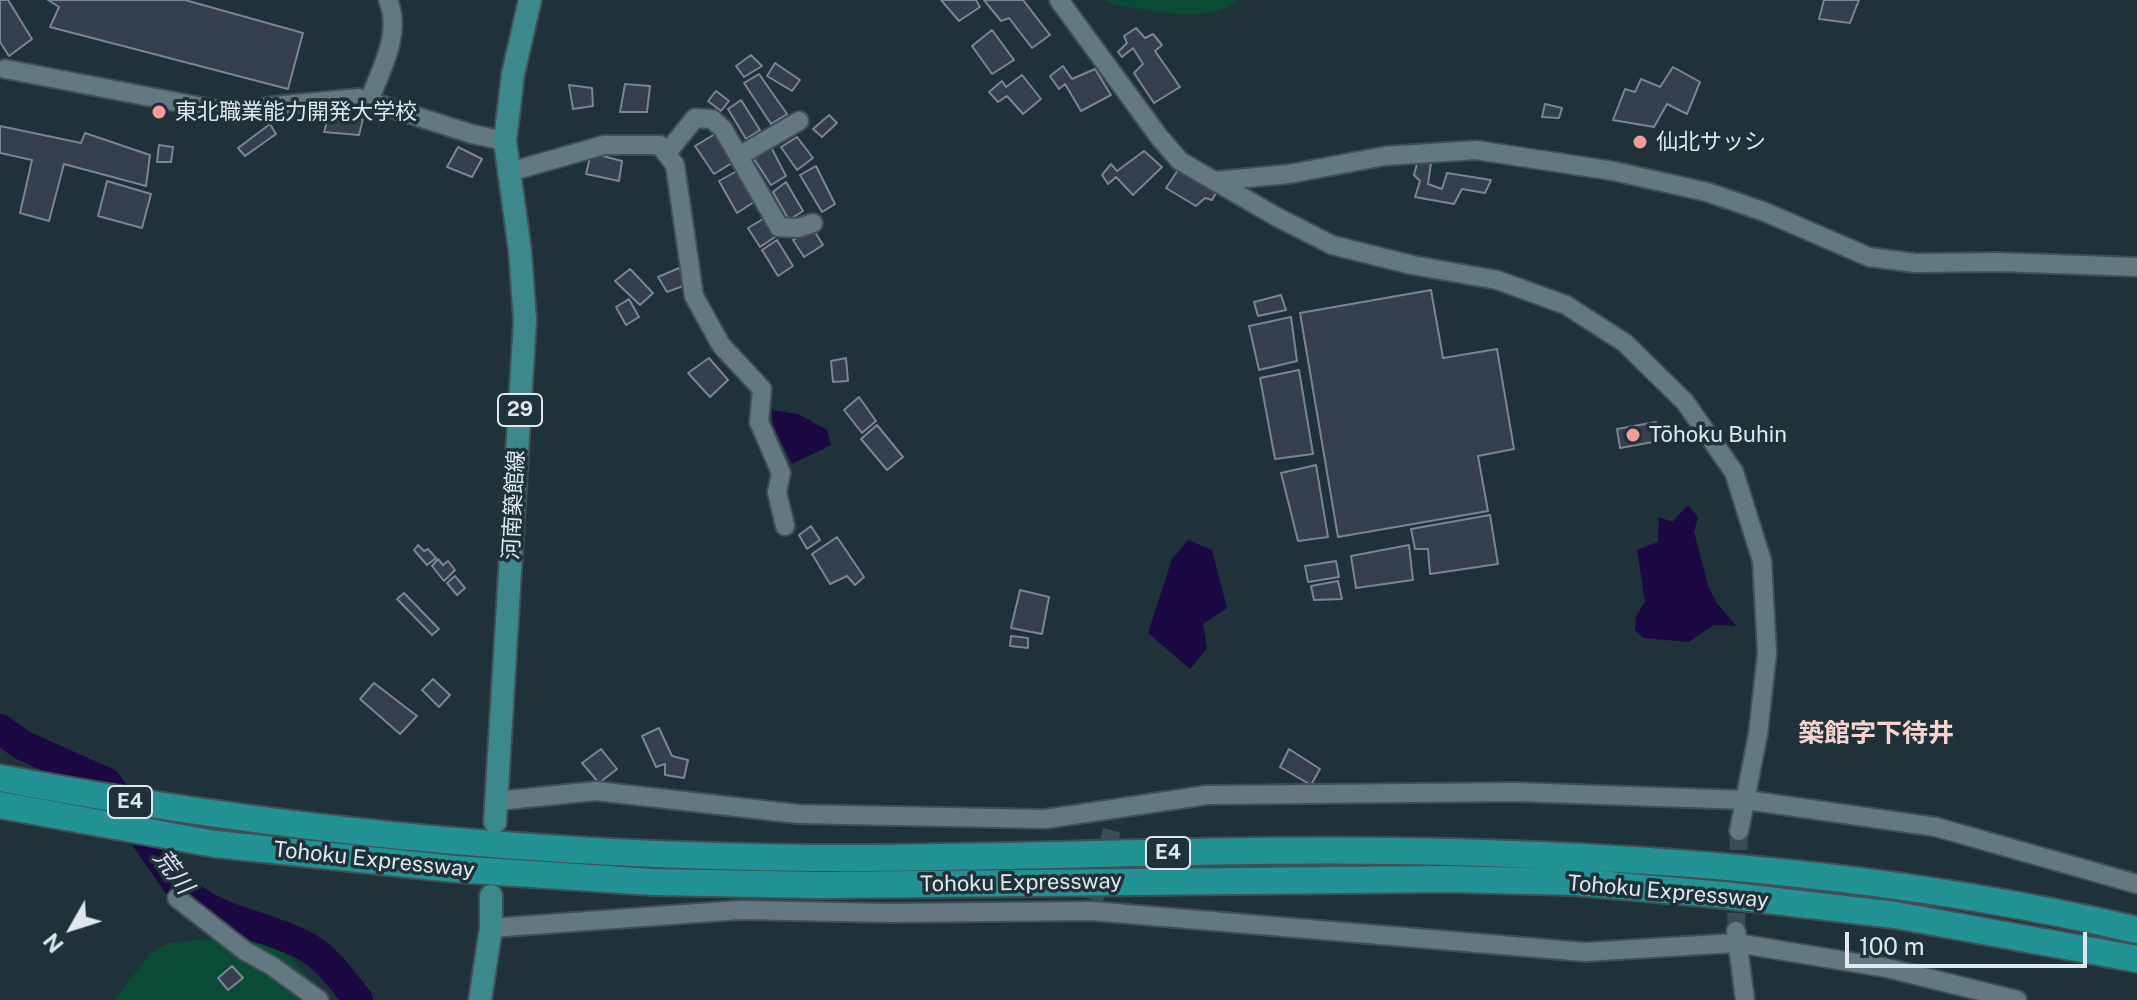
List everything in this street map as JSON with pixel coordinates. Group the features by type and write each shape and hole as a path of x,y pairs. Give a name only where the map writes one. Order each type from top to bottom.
{"highway":[{"name":"Tohoku Expressway","path":"0,778 196,812 456,841 654,854 818,858 1448,852 1572,856 1726,867 1894,887 2137,930"},
{"name":"Tohoku Expressway","path":"0,805 215,844 455,869 653,882 820,885 1449,879 1574,882 1724,895 1895,915 2137,959"}],"main road":[{"name":"河南築館線","path":"496,812 525,320 520,251 505,141 513,74 530,0"},
{"path":"480,1000 491,928 491,896"}],"street":[{"path":"369,101 394,33 394,16 388,0"},
{"path":"1059,0 1180,161 1332,245 1412,265 1497,280 1566,305 1625,343 1685,402 1734,472 1762,561 1767,653 1758,734 1739,831"},
{"path":"5,69 234,113 359,98 472,134 505,141"},
{"path":"666,154 695,118 712,119 723,129 779,227 798,228 813,223"},
{"path":"739,156 799,121"},
{"path":"509,172 604,145 660,145 675,165 694,296 721,345 762,389 759,422 781,473 777,492 785,526"},
{"path":"1215,181 1289,174 1385,156 1476,150 1613,171 1707,192 1765,212 1869,257 1915,263 1999,262 2137,267"},
{"path":"496,812 596,791 798,814 1045,819 1114,815 1207,795 1516,792 1746,800 1936,827 2137,884"},
{"path":"177,898 245,951 319,1000"},
{"path":"491,928 740,910 892,913 1092,905 1585,952 1736,937 1887,968 2017,1000"},
{"path":"1736,937 1745,1000"}],"green space":[{"path":"1104,0 1238,0 1225,8 1195,15 1114,5"},
{"path":"233,936 263,939 279,945 328,1000 114,1000 150,954 169,943"}],"shaded area":[{"path":"772,410 798,414 827,430 831,445 792,464 773,425"},
{"path":"1688,505 1698,517 1694,532 1709,588 1736,626 1714,625 1689,642 1643,638 1635,630 1636,617 1645,601 1637,550 1658,542 1659,517 1672,522"},
{"path":"1188,540 1212,550 1227,608 1203,624 1207,648 1190,669 1148,633 1172,559"}],"building":[{"path":"0,0 8,0 32,39 9,56 0,42"},
{"path":"48,0 185,0 303,33 288,89 50,27 59,7"},
{"path":"941,0 976,0 980,7 959,21"},
{"path":"984,0 1023,0 1050,35 1032,48 1009,18 1001,21"},
{"path":"1824,0 1859,0 1850,23 1819,19"},
{"path":"1136,28 1145,38 1153,34 1162,45 1155,51 1180,87 1154,103 1134,73 1143,64 1133,48 1122,57 1118,52 1127,43 1124,36"},
{"path":"992,30 1014,60 992,74 972,46"},
{"path":"751,55 762,66 744,77 736,66"},
{"path":"775,63 800,80 792,91 767,76"},
{"path":"1063,66 1072,79 1095,69 1111,95 1081,111 1065,84 1059,89 1050,76"},
{"path":"1673,67 1700,82 1687,114 1667,104 1654,127 1613,120 1625,89 1635,92 1641,79 1660,87"},
{"path":"759,74 787,114 771,124 744,83"},
{"path":"1022,75 1041,99 1023,114 1007,96 998,102 989,92 1002,81 1006,87"},
{"path":"625,84 650,86 647,112 620,112"},
{"path":"569,85 592,88 593,106 573,109"},
{"path":"716,91 729,101 721,111 708,101"},
{"path":"741,100 760,130 746,139 728,109"},
{"path":"1545,104 1562,108 1559,118 1542,117"},
{"path":"329,114 363,119 359,135 324,132"},
{"path":"829,115 837,123 822,137 813,129"},
{"path":"270,124 276,134 245,156 238,148"},
{"path":"0,126 81,143 85,133 150,155 146,186 64,164 49,221 20,213 32,160 0,153"},
{"path":"715,134 732,163 714,174 695,146"},
{"path":"797,137 813,158 797,170 781,147"},
{"path":"159,145 173,147 171,162 157,162"},
{"path":"458,147 482,159 472,177 447,167"},
{"path":"771,147 786,176 771,185 754,159"},
{"path":"1144,151 1162,167 1133,195 1116,177 1108,184 1102,175 1111,164 1117,171"},
{"path":"591,153 622,161 619,181 586,174"},
{"path":"1418,160 1431,163 1428,184 1442,189 1447,173 1491,180 1485,193 1462,189 1454,204 1415,197 1420,181 1414,175"},
{"path":"816,166 835,204 822,212 800,175"},
{"path":"1178,170 1218,189 1212,200 1205,198 1196,206 1166,188"},
{"path":"737,171 754,202 737,213 719,181"},
{"path":"107,181 151,194 142,228 98,216"},
{"path":"786,182 803,211 789,220 773,192"},
{"path":"763,219 775,237 760,247 748,228"},
{"path":"813,229 823,245 804,257 793,240"},
{"path":"777,240 793,266 778,276 762,250"},
{"path":"679,268 686,285 667,292 658,277"},
{"path":"630,269 653,293 640,305 615,281"},
{"path":"1431,290 1443,358 1497,349 1514,449 1478,456 1488,511 1338,537 1300,313"},
{"path":"1281,295 1286,310 1258,316 1254,302"},
{"path":"629,299 639,317 626,325 616,307"},
{"path":"1291,317 1297,361 1259,370 1249,326"},
{"path":"709,358 728,380 710,397 688,373"},
{"path":"846,358 848,381 833,382 831,361"},
{"path":"1299,370 1313,454 1275,459 1260,378"},
{"path":"859,397 876,421 862,433 844,410"},
{"path":"1656,422 1659,441 1620,448 1617,429"},
{"path":"877,425 903,457 887,470 861,439"},
{"path":"1316,465 1328,537 1298,541 1281,473"},
{"path":"1490,515 1498,564 1430,574 1428,549 1415,549 1411,529"},
{"path":"811,526 820,540 807,549 799,535"},
{"path":"837,537 864,577 855,585 847,576 830,584 812,554"},
{"path":"418,545 424,551 428,549 436,558 427,565 414,550"},
{"path":"1409,545 1413,580 1356,588 1351,556"},
{"path":"438,559 443,565 448,561 455,570 444,581 432,566"},
{"path":"1336,561 1339,577 1308,582 1305,566"},
{"path":"455,576 465,588 457,595 447,583"},
{"path":"1338,581 1342,599 1314,600 1311,586"},
{"path":"1020,590 1049,597 1042,634 1011,628"},
{"path":"404,593 439,629 432,635 397,599"},
{"path":"1011,636 1028,638 1028,648 1010,646"},
{"path":"433,679 450,695 439,707 422,690"},
{"path":"374,683 417,716 400,734 360,699"},
{"path":"659,728 672,756 688,760 684,778 665,775 665,764 656,767 642,736"},
{"path":"601,749 617,769 599,783 582,763"},
{"path":"1289,749 1320,769 1311,785 1280,767"},
{"path":"232,966 243,978 228,990 218,978"}],"waterway":[{"name":"荒川","path":"0,729 22,745 107,783 179,886 208,908 291,939 315,952 358,1000"}],"tunnel":[{"path":"1094,900 1114,821"},
{"path":"1736,931 1739,831"}],"place":[{"name":"東北職業能力開発大学校","path":"159,112"},
{"name":"仙北サッシ","path":"1640,142"},
{"name":"Tōhoku Buhin","path":"1633,435"}],"district":[{"name":"築館字下待井","path":"1876,734"}]}
